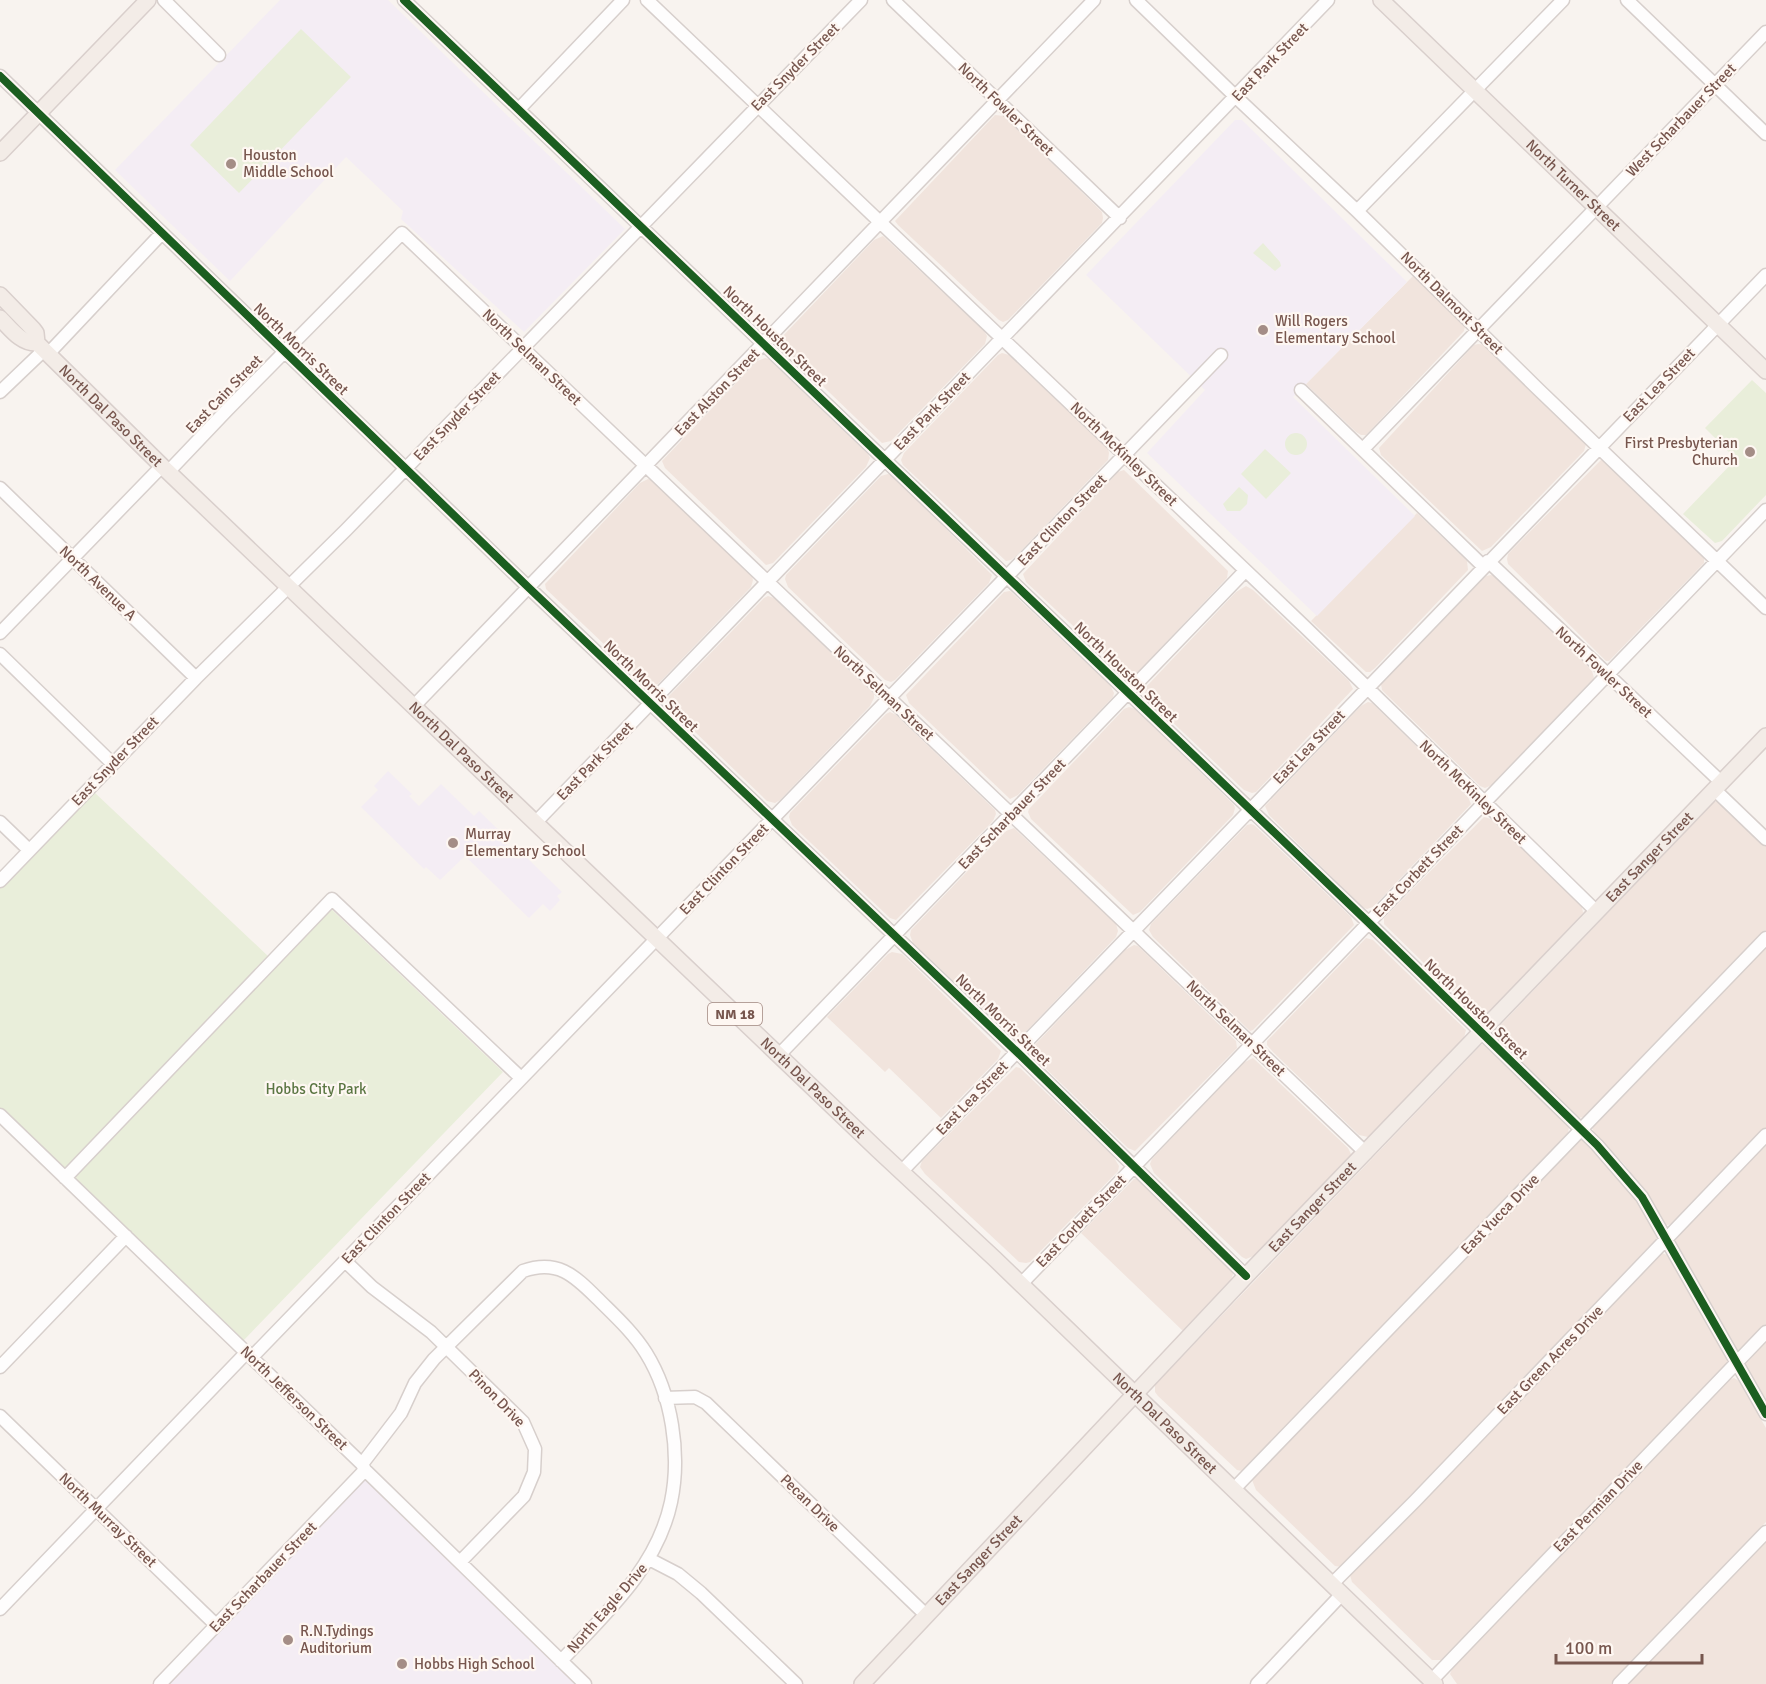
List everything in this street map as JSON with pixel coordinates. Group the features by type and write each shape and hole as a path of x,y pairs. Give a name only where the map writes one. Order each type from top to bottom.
{"main road":[{"path":"0,153 148,0"},
{"name":"North Turner Street","path":"1381,0 1766,371"},
{"name":"North Dal Paso Street","path":"0,295 33,329 43,349 165,469 1021,1284 1433,1682"},
{"name":"North Dal Paso Street","path":"0,318 21,339 43,349"},
{"name":"East Sanger Street","path":"862,1684 1246,1276 1766,736"}],"street":[{"path":"164,0 219,55"},
{"name":"North Houston Street","path":"404,0 1369,923 1581,1129 1629,1179 1642,1197 1766,1414"},
{"path":"519,109 623,0"},
{"name":"North McKinley Street","path":"647,0 1125,455 1597,912"},
{"name":"East Snyder Street","path":"0,881 196,678 406,469 861,0"},
{"name":"North Fowler Street","path":"893,0 1120,218"},
{"name":"East Alston Street","path":"414,706 1094,0"},
{"name":"North Dalmont Street","path":"1136,0 1766,608"},
{"name":"East Park Street","path":"536,822 1328,0"},
{"path":"1357,211 1563,0"},
{"path":"1627,0 1766,134"},
{"name":"West Scharbauer Street","path":"1596,207 1766,32"},
{"name":"North Morris Street","path":"0,76 528,587 1016,1051 1246,1276"},
{"path":"1363,450 1596,207"},
{"path":"0,393 162,233"},
{"name":"North Selman Street","path":"402,233 1366,1153"},
{"name":"East Cain Street","path":"0,633 71,558 165,469 402,233"},
{"name":"East Lea Street","path":"901,1172 1766,274"},
{"name":"East Clinton Street","path":"0,1609 345,1261 1221,355"},
{"name":"North Fowler Street","path":"1300,390 1607,675 1718,786 1766,840"},
{"name":"North Avenue A","path":"0,488 196,678"},
{"name":"East Corbett Street","path":"1021,1284 1766,510"},
{"name":"East Scharbauer Street","path":"779,1055 1245,571"},
{"path":"0,654 113,764"},
{"path":"0,822 29,850"},
{"path":"65,1178 332,899 521,1078"},
{"name":"East Yucca Drive","path":"1233,1490 1766,938"},
{"name":"North Jefferson Street","path":"2,1120 250,1355 585,1684"},
{"name":"East Green Acres Drive","path":"1257,1684 1337,1589 1766,1135"},
{"path":"0,1367 126,1236"},
{"name":"Pinon Drive","path":"345,1261 372,1287 446,1347 524,1422 535,1449 534,1472 524,1496 460,1562"},
{"name":"North Eagle Drive","path":"446,1347 523,1271 534,1267 557,1267 573,1275 621,1322 646,1353 661,1384 675,1457 671,1501 663,1528 649,1559 619,1599 561,1660"},
{"name":"East Permian Drive","path":"1433,1682 1766,1332"},
{"name":"East Scharbauer Street","path":"160,1684 363,1467 401,1413 415,1383 446,1347"},
{"name":"Pecan Drive","path":"665,1398 695,1398 706,1403 927,1616"},
{"name":"North Murray Street","path":"0,1416 216,1625"},
{"path":"1619,1684 1766,1532"},
{"path":"649,1559 678,1574 701,1593 796,1684"}],"shaded area":[{"name":"Houston Middle School","path":"280,0 388,0 625,229 524,332 401,219 403,211 346,157 230,281 115,170"},
{"path":"995,115 1004,116 1102,212 1103,218 1102,223 1008,320 1003,322 895,221"},
{"path":"1235,120 1242,120 1407,282 1293,397 1415,516 1317,616 1147,453 1205,390 1086,275"},
{"path":"883,236 987,336 985,344 891,441 882,443 779,344 781,338 874,240"},
{"path":"1414,275 1465,326 1464,331 1366,435 1361,435 1306,384"},
{"path":"1474,345 1486,345 1586,444 1584,451 1491,547 1482,551 1381,455 1379,448"},
{"path":"1002,353 1009,355 1108,449 1109,453 1108,460 1016,556 1006,561 903,465 901,460 904,453"},
{"path":"769,359 870,458 866,467 773,563 766,565 665,468 662,461 757,361"},
{"path":"1601,460 1606,461 1704,557 1704,563 1609,661 1606,661 1508,564 1507,559 1508,554"},
{"path":"1124,470 1228,571 1227,578 1137,673 1128,677 1026,582 1023,574 1118,472"},
{"path":"892,475 992,575 989,583 891,682 885,680 788,587 785,579 786,575 881,476"},
{"path":"648,479 652,480 752,576 753,580 751,587 658,684 653,686 646,684 546,589 545,584 640,483"},
{"path":"1417,513 1467,561 1468,570 1375,668 1366,672 1311,621"},
{"path":"1486,576 1496,576 1582,660 1592,671 1594,678 1492,785 1485,788 1480,786 1382,690 1381,684"},
{"path":"1246,586 1253,590 1349,681 1353,689 1256,792 1252,793 1244,790 1145,696 1146,687 1236,592"},
{"path":"1010,591 1110,685 1114,693 1113,697 1018,795 1010,799 909,703 906,695 1004,592"},
{"path":"768,596 774,598 874,694 870,706 775,803 767,801 670,708 667,701 668,697"},
{"path":"1368,702 1372,703 1468,797 1471,804 1373,907 1367,909 1362,907 1269,815 1265,806 1361,706"},
{"path":"1129,707 1135,709 1235,808 1233,815 1140,912 1133,915 1031,819 1028,812 1124,709"},
{"path":"890,712 896,715 995,810 996,814 993,821 896,920 890,918 792,825 789,817 790,813"},
{"name":"Murray Elementary School","path":"388,771 412,794 409,796 419,806 441,784 474,816 479,811 510,841 506,846 519,859 524,855 562,892 557,896 560,900 550,911 543,904 529,918 465,856 440,880 426,867 424,869 361,807 378,790 374,786"},
{"path":"1718,801 1766,846 1766,930 1585,1117 1577,1118 1492,1034 1714,802"},
{"path":"1484,817 1491,819 1577,900 1583,913 1487,1015 1479,1017 1384,924 1384,918"},
{"path":"1251,824 1351,917 1354,925 1250,1031 1153,937 1149,930 1151,924 1247,825"},
{"path":"1014,828 1116,924 1118,931 1116,937 1017,1041 913,943 910,935 911,930 1006,831"},
{"path":"1366,938 1373,940 1466,1030 1464,1038 1373,1135 1368,1137 1359,1135 1267,1045 1267,1041"},
{"path":"1134,945 1138,946 1236,1041 1237,1048 1135,1151 1128,1148 1036,1059 1032,1051 1033,1047 1125,950"},
{"path":"1766,945 1766,1128 1674,1224 1666,1225 1625,1165 1594,1133 1592,1127"},
{"path":"892,952 902,954 1001,1051 998,1059 941,1118 889,1068 885,1072 827,1017"},
{"path":"1484,1043 1567,1122 1568,1133 1246,1468 1242,1471 1237,1470 1158,1396 1155,1392 1155,1385"},
{"path":"1253,1058 1348,1148 1351,1154 1350,1158 1256,1255 1246,1259 1154,1173 1150,1164 1152,1159 1243,1063"},
{"path":"1016,1067 1020,1068 1113,1156 1119,1166 1118,1171 1030,1262 1026,1263 1019,1262 920,1167 922,1161"},
{"path":"1583,1139 1631,1192 1657,1240 1346,1565 1335,1566 1256,1490 1252,1480 1578,1140"},
{"path":"1766,1143 1766,1325 1743,1348 1738,1350 1734,1348 1674,1238"},
{"path":"1134,1179 1138,1179 1233,1274 1230,1283 1183,1331 1081,1233"},
{"path":"1662,1253 1667,1255 1728,1358 1726,1365 1446,1657 1441,1660 1432,1660 1352,1582 1350,1575"},
{"path":"1766,1341 1766,1404 1745,1365"},
{"path":"1734,1378 1739,1381 1766,1428 1766,1522 1611,1684 1457,1684 1450,1674 1453,1667 1729,1380"},
{"path":"365,1470 587,1684 159,1684"},
{"path":"1766,1539 1766,1684 1626,1684"}],"green space":[{"path":"301,29 351,77 239,193 190,145"},
{"path":"1263,243 1280,262 1281,266 1275,271 1253,253"},
{"path":"1752,380 1766,393 1766,495 1722,541 1715,543 1683,514 1736,459 1705,428"},
{"path":"1296,433 1304,436 1307,444 1304,452 1296,455 1288,452 1285,444 1288,436"},
{"path":"1265,449 1291,473 1266,499 1241,474"},
{"path":"1239,487 1248,495 1247,504 1240,511 1227,511 1223,504"},
{"name":"Hobbs City Park","path":"94,792 269,957 329,907 503,1072 243,1341 73,1185 78,1171 70,1177 0,1109 0,888"}],"cycle path":[{"path":"404,0 1369,923 1597,1145 1642,1197 1766,1414"},
{"path":"0,76 528,587 1016,1051 1246,1276"}],"place":[{"name":"Houston Middle School","path":"231,164"},
{"name":"Will Rogers Elementary School","path":"1263,330"},
{"name":"First Presbyterian Church","path":"1750,452"},
{"name":"Murray Elementary School","path":"453,843"},
{"name":"R.N.Tydings Auditorium","path":"288,1640"},
{"name":"Hobbs High School","path":"402,1664"}]}
